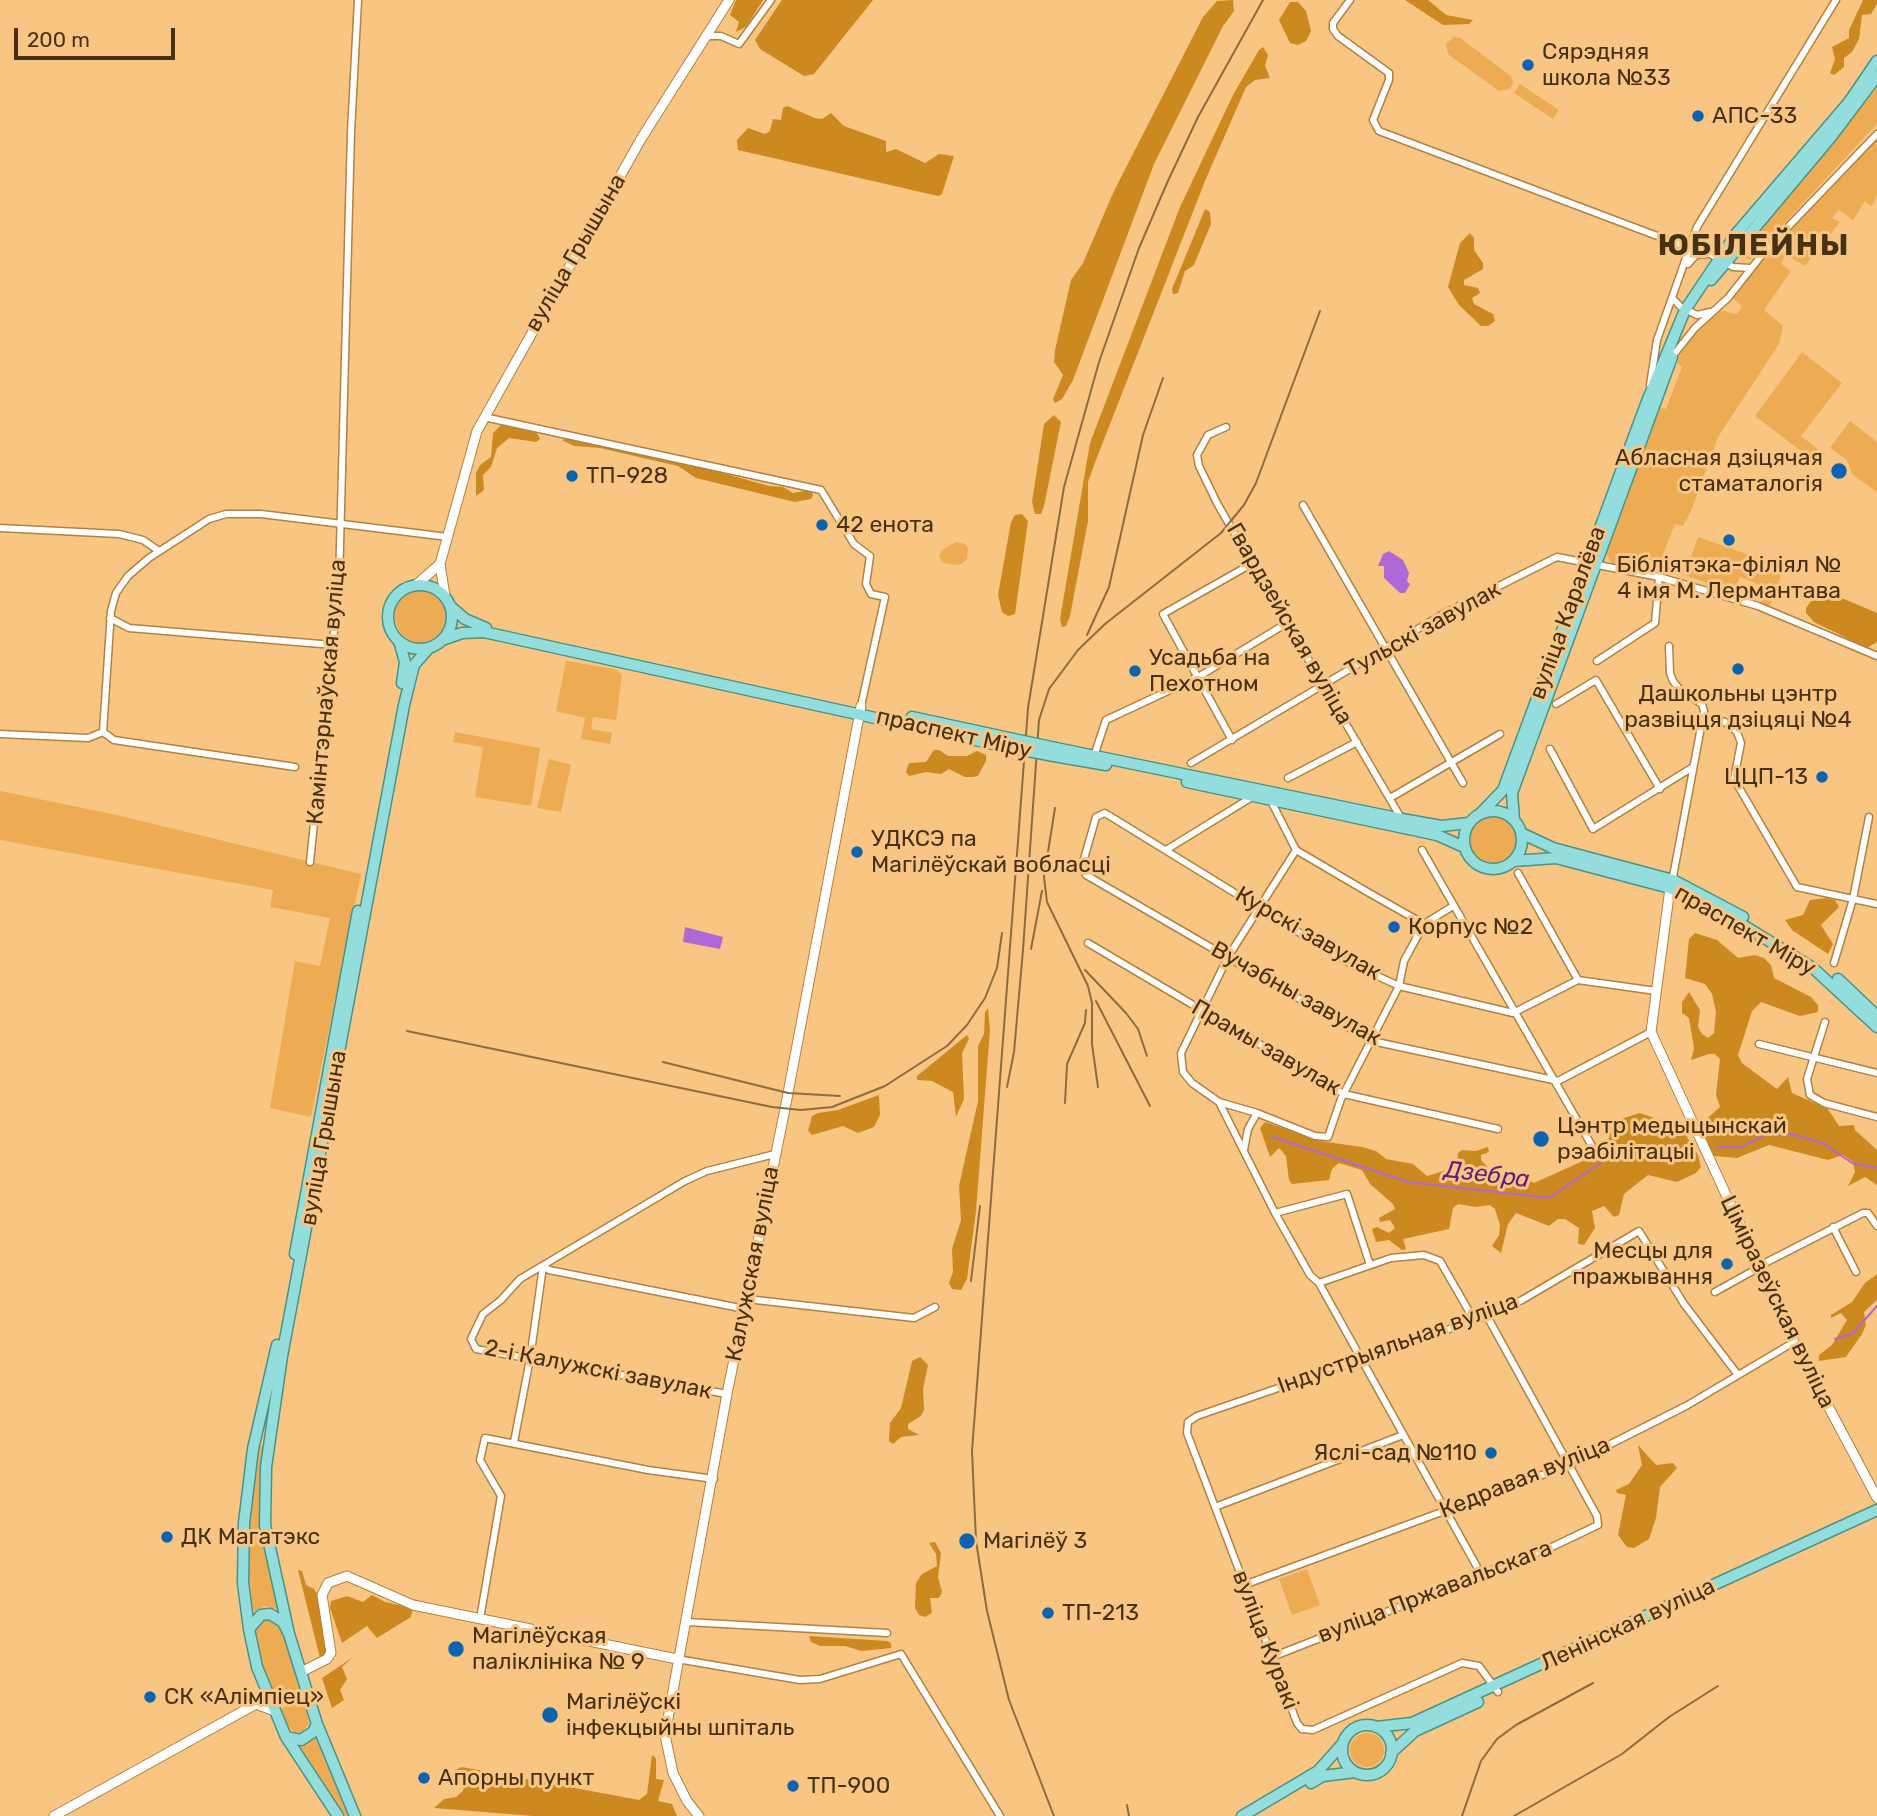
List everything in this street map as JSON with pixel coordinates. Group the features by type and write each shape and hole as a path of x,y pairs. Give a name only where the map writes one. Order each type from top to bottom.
{"main road":[{"name":"вуліца Каралёва","path":"1514,820 1512,793 1646,404 1688,311 1721,260 1849,102 1877,61"},
{"name":"вуліца Каралёва","path":"1721,260 1831,137 1877,76"},
{"name":"вуліца Каралёва","path":"1481,813 1503,790 1688,311"},
{"path":"416,585 432,587 447,601 451,626 442,640 429,648 413,648 399,641 390,628 389,607 402,590 416,585"},
{"name":"праспект Міру","path":"447,601 464,619 478,626 1252,797 1405,824 1441,826 1469,822"},
{"name":"праспект Міру","path":"442,640 462,633 484,632 860,709"},
{"name":"вуліца Грышына","path":"286,1737 263,1687 245,1614 243,1557 252,1461 294,1259 404,674 405,662 399,641"},
{"name":"вуліца Грышына","path":"317,1724 289,1634 265,1525 266,1466 282,1356 404,705 415,665 429,648"},
{"name":"праспект Міру","path":"1055,752 1094,756 1405,824 1464,847 1472,860 1485,868 1500,868 1513,861 1556,858 1672,884 1813,968 1877,1027"},
{"path":"1464,847 1464,836 1469,822 1481,813 1496,811 1514,820 1521,833 1521,848 1513,861"},
{"name":"праспект Міру","path":"1521,833 1553,848 1672,884 1745,918 1811,959 1859,997 1877,1016"},
{"name":"Ленінская вуліца","path":"1391,1753 1415,1731 1497,1689 1877,1510"},
{"name":"Ленінская вуліца","path":"1376,1727 1412,1724 1497,1689 1877,1516"},
{"path":"249,1629 261,1615 270,1614 283,1622 289,1634"},
{"path":"286,1737 301,1740 313,1732 317,1724"},
{"path":"317,1724 355,1816"},
{"path":"1242,1816 1318,1771 1352,1730 1368,1725 1376,1727 1388,1738 1391,1753 1389,1761 1378,1772 1323,1776 1254,1816"},
{"path":"286,1737 338,1816"},
{"path":"1343,1743 1344,1760 1354,1772"}],"street":[{"name":"Камінтэрнаўская вуліца","path":"310,862 333,645 341,522 351,132 358,0"},
{"name":"вуліца Грышына","path":"440,564 470,450 484,417 640,139 729,0"},
{"path":"707,36 721,36 739,44 771,0"},
{"path":"1350,0 1333,23 1333,29 1338,36 1389,73 1389,80 1373,120 1375,127 1519,187 1689,248"},
{"path":"1684,271 1695,233 1836,0"},
{"path":"1671,358 1728,298 1750,268 1877,134"},
{"path":"1695,233 1698,244 1721,260 1735,281 1728,298"},
{"path":"1646,404 1657,340 1672,298 1691,258 1721,260 1750,268"},
{"path":"1672,298 1697,315 1714,310"},
{"path":"484,417 821,490 854,544 870,556 866,584 871,594 885,597 860,709"},
{"name":"Гвардзейская вуліца","path":"1226,428 1208,435 1196,455 1218,505 1405,824"},
{"path":"1303,505 1463,783"},
{"path":"103,732 112,602 121,585 159,551 200,523 226,514 261,513 448,537"},
{"path":"0,528 126,534 143,540 159,551"},
{"name":"Тульскі завулак","path":"1191,763 1443,614 1553,558 1658,577 1769,609 1877,656"},
{"path":"1232,740 1163,614 1252,563"},
{"path":"416,585 440,564"},
{"path":"440,564 447,601"},
{"path":"1597,661 1655,623 1658,577"},
{"path":"1094,756 1106,720 1198,677 1287,623"},
{"path":"110,625 333,645"},
{"path":"110,625 129,628"},
{"path":"1651,1032 1672,884 1703,717 1702,704 1681,691 1673,681 1669,646"},
{"path":"1556,704 1596,680 1660,789"},
{"name":"Калужская вуліца","path":"699,1816 687,1801 666,1749 665,1735 677,1659 714,1479 727,1394 860,709"},
{"path":"1703,717 1725,722 1737,732 1741,743 1734,779 1797,887 1877,904"},
{"path":"0,734 88,738 103,732"},
{"path":"103,732 114,740 295,767"},
{"path":"1390,798 1500,734"},
{"path":"1288,778 1357,742"},
{"path":"1550,749 1593,829 1693,767"},
{"path":"1166,850 1252,797"},
{"path":"1271,801 1296,850 1424,924"},
{"name":"Курскі завулак","path":"1096,817 1105,813 1259,905 1347,962 1399,986 1513,1013"},
{"name":"Вучэбны завулак","path":"1096,817 1082,866 1086,875 1372,1041 1565,1080 1651,1032"},
{"path":"1834,962 1853,899 1869,817"},
{"path":"1296,850 1228,957 1181,1054 1183,1072 1192,1083 1219,1102 1258,1113 1322,1138 1328,1137 1344,1094 1399,986 1404,961 1424,924 1453,906"},
{"path":"1422,850 1513,1013 1592,1146"},
{"path":"1518,873 1578,980"},
{"name":"Прамы завулак","path":"1088,943 1344,1094 1497,1129"},
{"path":"1513,1013 1578,980 1656,991"},
{"path":"1825,1022 1807,1079 1811,1095 1824,1103 1877,1117"},
{"name":"Ціміразеўская вуліца","path":"1651,1032 1758,1268 1877,1498"},
{"path":"1759,1044 1877,1073"},
{"path":"1219,1102 1275,1213 1310,1275 1319,1283 1481,1574"},
{"path":"1244,1152 1248,1129 1258,1113"},
{"path":"544,1266 685,1181 707,1171 775,1154"},
{"path":"1275,1213 1347,1194 1370,1265"},
{"path":"1715,1292 1865,1212 1877,1226"},
{"path":"1833,1227 1856,1272"},
{"name":"Індустрыяльная вуліца","path":"1188,1422 1197,1416 1487,1316 1522,1300 1639,1231 1684,1304 1738,1375"},
{"path":"1319,1283 1408,1255 1435,1257 1474,1320"},
{"path":"544,1266 549,1270 746,1304 915,1318 935,1307"},
{"path":"514,1442 544,1266"},
{"name":"2-і Калужскі завулак","path":"544,1266 520,1279 502,1300 484,1314 473,1333 471,1344 476,1349 727,1394"},
{"path":"1487,1316 1569,1465"},
{"name":"Кедравая вуліца","path":"1244,1585 1569,1465 1686,1406 1794,1342"},
{"name":"вуліца Куракі","path":"1188,1422 1187,1433 1297,1723 1308,1731 1462,1662 1479,1666 1497,1689"},
{"path":"1215,1507 1403,1435"},
{"path":"480,1619 501,1496 480,1460 485,1438 636,1468 714,1479"},
{"name":"вуліца Пржавальскага","path":"1272,1657 1554,1546 1598,1525 1597,1516 1569,1465"},
{"path":"301,1672 327,1659 331,1653 322,1595 328,1583 340,1577 352,1577 398,1601 677,1659 800,1680 820,1679 901,1654 1000,1816"},
{"path":"685,1622 887,1633"},
{"path":"54,1816 256,1704 263,1687"},
{"path":"256,1704 272,1710"}],"shaded area":[{"path":"736,0 763,0 746,27 736,32 739,22 730,15"},
{"path":"782,0 873,0 814,74 804,76 760,49 755,40"},
{"path":"1233,0 1234,11 1223,26 1154,164 1073,380 1062,399 1055,403 1053,399 1063,375 1054,362 1055,350 1071,280 1083,263 1114,191 1203,17 1217,1"},
{"path":"1405,0 1428,0 1446,15 1473,20 1469,24 1443,25"},
{"path":"1863,0 1877,0 1877,4 1871,14 1862,15 1859,39 1852,52 1844,58 1844,67 1834,75 1830,73 1835,59 1832,47 1849,38 1849,30"},
{"path":"1290,2 1298,2 1306,11 1311,31 1306,41 1298,45 1290,43 1279,20"},
{"path":"1454,37 1460,38 1511,76 1513,83 1510,89 1499,91 1448,54 1446,44"},
{"path":"1263,47 1268,55 1265,66 1270,78 1255,80 1246,87 1205,181 1088,482 1088,521 1070,616 1066,626 1062,627 1060,619 1090,443 1180,207 1233,95"},
{"path":"1520,84 1559,110 1553,119 1514,93"},
{"path":"1877,88 1877,124 1750,260 1743,257 1739,253"},
{"path":"787,106 815,118 822,119 831,113 844,126 886,141 886,152 896,149 925,163 939,154 954,156 942,194 938,196 738,150 737,140 748,128 765,134 770,131 773,119 781,120 783,108"},
{"path":"1877,137 1877,194 1874,203 1871,206 1865,201 1853,220 1839,210 1832,218 1840,222 1805,266 1785,254 1781,264 1791,271 1764,310 1783,326 1779,344 1718,437 1691,511 1683,526 1675,524 1656,571 1612,564 1606,553 1660,408 1666,409 1682,367 1677,363 1682,349 1697,328 1718,310 1737,314 1742,306 1733,298 1762,260"},
{"path":"1205,209 1210,212 1211,224 1194,265 1185,271 1178,293 1173,294 1172,289"},
{"path":"1470,233 1483,269 1464,280 1464,285 1478,288 1480,293 1472,298 1474,304 1493,314 1495,321 1488,326 1481,326 1459,305 1448,287 1460,243"},
{"path":"1802,352 1842,383 1801,436 1824,454 1817,463 1755,416"},
{"path":"1054,415 1061,422 1044,506 1041,514 1035,514 1032,502 1044,424"},
{"path":"1850,421 1877,442 1877,492 1852,474 1847,460 1830,448"},
{"path":"501,425 537,433 540,439 536,442 509,438 497,448 491,467 483,475 484,490 476,496 476,473 480,465 491,457 493,433"},
{"path":"570,438 676,460 769,486 783,487 793,493 810,490 813,495 811,499 795,502 696,478 678,466 600,448 574,446 562,440"},
{"path":"1022,514 1028,521 1015,614 1008,616 1002,612 998,595 1011,522 1015,515"},
{"path":"1698,537 1784,567 1770,607 1761,603 1766,587 1740,577 1734,593 1685,575"},
{"path":"956,542 965,544 968,548 967,560 959,565 943,563 939,556 942,550"},
{"path":"1389,551 1403,560 1409,573 1407,581 1410,584 1405,593 1400,593 1384,578 1384,566 1378,566 1383,554"},
{"path":"422,589 441,597 449,616 441,635 422,643 403,635 395,616 403,597"},
{"path":"1817,593 1844,599 1877,613 1877,642 1867,648 1814,622 1806,613 1806,608"},
{"path":"566,661 615,669 622,675 616,720 593,717 591,729 612,733 610,744 581,739 585,718 556,711"},
{"path":"455,732 540,748 531,806 475,797 483,747 453,742"},
{"path":"934,750 948,756 967,756 977,751 986,755 986,761 978,776 965,777 949,769 941,774 926,772 909,776 906,772 909,763 926,762"},
{"path":"549,759 571,765 561,812 537,808"},
{"path":"0,791 112,814 361,874 311,1117 270,1108 295,961 320,966 330,918 270,907 273,890 0,840"},
{"path":"1493,816 1510,823 1517,840 1510,857 1493,864 1476,857 1469,840 1476,823"},
{"path":"1810,900 1835,900 1839,907 1821,925 1833,944 1828,954 1792,930 1785,920 1803,915"},
{"path":"685,927 723,937 720,949 683,942"},
{"path":"1695,933 1717,940 1738,958 1755,955 1764,958 1771,965 1774,978 1811,997 1818,1005 1818,1012 1800,1016 1761,1002 1752,1011 1738,1055 1742,1063 1777,1089 1788,1077 1792,1093 1828,1109 1839,1126 1854,1125 1855,1130 1877,1150 1877,1185 1865,1177 1848,1186 1855,1172 1853,1162 1843,1155 1828,1160 1769,1145 1737,1158 1714,1156 1702,1132 1702,1123 1720,1107 1716,1095 1720,1059 1715,1054 1709,1054 1691,1060 1694,1048 1689,1018 1682,1013 1682,1002 1689,992 1700,1010 1698,1027 1702,1034 1708,1038 1714,1033 1716,1012 1712,994 1705,984 1685,978 1689,939"},
{"path":"988,1008 990,1029 976,1211 967,1279 961,1290 952,1289 949,1283 953,1272 952,1249 961,1220 959,1186 978,1101 978,1046 984,1034 985,1012"},
{"path":"967,1035 969,1039 962,1053 964,1099 956,1117 953,1092 932,1081 917,1080 917,1076"},
{"path":"879,1095 880,1115 874,1127 858,1133 843,1126 812,1135 808,1131 812,1116"},
{"path":"1640,1113 1681,1127 1698,1155 1701,1167 1696,1173 1677,1182 1648,1175 1624,1194 1619,1215 1614,1217 1604,1206 1592,1211 1595,1228 1584,1245 1578,1244 1579,1228 1565,1219 1558,1219 1549,1226 1516,1213 1508,1224 1501,1253 1492,1246 1499,1235 1500,1225 1495,1209 1490,1205 1476,1207 1458,1204 1453,1208 1449,1229 1403,1239 1406,1249 1402,1250 1389,1240 1376,1242 1372,1229 1377,1227 1389,1233 1395,1228 1390,1220 1380,1222 1379,1218 1395,1209 1393,1204 1370,1184 1362,1170 1339,1163 1332,1169 1329,1180 1292,1184 1286,1156 1279,1148 1270,1157 1260,1128 1265,1122 1320,1141 1376,1151 1386,1159 1413,1164 1427,1176 1457,1167 1458,1153 1462,1150 1476,1151 1488,1147 1489,1152 1481,1155 1481,1160 1493,1173 1519,1174 1534,1183 1594,1156 1609,1138 1614,1121"},
{"path":"1877,1274 1877,1300 1864,1312 1866,1325 1862,1334 1846,1357 1819,1361 1819,1355 1832,1345 1847,1320 1841,1313 1831,1318 1831,1315 1852,1302 1865,1283"},
{"path":"920,1357 928,1365 923,1389 924,1410 921,1416 908,1424 908,1429 919,1435 901,1437 893,1444 889,1441 890,1423 901,1408 912,1361"},
{"path":"1638,1445 1656,1465 1673,1463 1677,1468 1660,1487 1656,1518 1649,1539 1634,1548 1627,1547 1618,1535 1626,1495 1617,1493 1616,1490 1629,1484 1642,1465"},
{"path":"260,1446 263,1446 259,1505 264,1546 278,1609 265,1606 253,1612 247,1573 248,1534"},
{"path":"935,1542 941,1553 938,1577 942,1592 939,1598 930,1598 932,1613 925,1617 919,1615 915,1608 916,1583 922,1574 937,1566 936,1554 929,1543"},
{"path":"1307,1569 1320,1605 1292,1615 1279,1579"},
{"path":"298,1570 302,1571 306,1585 318,1595 331,1646 329,1653 320,1658"},
{"path":"372,1595 385,1602 413,1608 411,1617 377,1638 367,1626 342,1643 330,1608 331,1601 347,1596 363,1602"},
{"path":"271,1619 283,1630 302,1693 275,1709 255,1638 255,1630 263,1621"},
{"path":"809,1636 887,1641 891,1643 891,1648 862,1651 845,1646 820,1646 811,1642"},
{"path":"352,1658 342,1667 347,1679 340,1690 344,1700 332,1708 322,1678"},
{"path":"303,1696 309,1724 301,1733 295,1734 276,1712"},
{"path":"1367,1733 1379,1738 1384,1750 1379,1762 1367,1767 1355,1762 1350,1750 1355,1738"},
{"path":"316,1738 350,1816 342,1816 295,1745 302,1746"},
{"path":"652,1755 656,1758 656,1779 664,1780 658,1801 672,1804 677,1816 533,1816 434,1808 444,1799 456,1797 463,1791 465,1783 455,1770 462,1767 639,1800 647,1794"}],"waterway":[{"name":"Дзебра","path":"1718,1147 1741,1147 1765,1135 1790,1134 1823,1143 1852,1163 1877,1168"},
{"name":"Дзебра","path":"1270,1136 1408,1182 1549,1198 1621,1149 1644,1145 1664,1147 1676,1153 1690,1147"},
{"path":"1835,1339 1853,1333 1877,1306"}],"railway":[{"path":"1054,1816 1009,1700 987,1611 976,1541 972,1451 1028,708 1064,487 1099,362 1139,248 1167,183 1198,117 1263,0"},
{"path":"1007,1087 1014,1052 1023,950 1039,720 1049,689 1078,650 1105,624 1221,533 1244,505 1256,483 1320,311"},
{"path":"1087,635 1109,587 1143,435 1163,378"},
{"path":"1055,808 1044,877 1047,902 1088,986 1092,1003 1092,1044 1098,1087"},
{"path":"1031,949 1042,891"},
{"path":"407,1031 772,1107 801,1110 832,1107 885,1086 947,1046 967,1025 985,998 997,968 1002,933"},
{"path":"1085,970 1138,1029 1147,1056"},
{"path":"1096,1001 1150,1106"},
{"path":"1065,1103 1067,1064 1085,1023 1086,1010"},
{"path":"663,1062 788,1093 840,1096"},
{"path":"971,1281 980,1206"},
{"path":"1462,1816 1481,1761 1497,1739 1516,1725 1593,1683"},
{"path":"1514,1816 1622,1754 1669,1717 1718,1686"},
{"path":"1127,1805 1129,1816"}],"place":[{"name":"Сярэдняя школа №33","path":"1528,65"},
{"name":"АПС-33","path":"1698,116"},
{"name":"Абласная дзіцячая стаматалогія","path":"1839,471"},
{"name":"ТП-928","path":"572,476"},
{"name":"42 енота","path":"822,525"},
{"name":"Бібліятэка-філіял № 4 імя М. Лермантава","path":"1729,540"},
{"name":"Дашкольны цэнтр развіцця дзіцяці №4","path":"1738,669"},
{"name":"Усадьба на Пехотном","path":"1135,671"},
{"name":"ЦЦП-13","path":"1822,777"},
{"name":"УДКСЭ па Магілёўскай вобласці","path":"857,852"},
{"name":"Корпус №2","path":"1394,927"},
{"name":"Цэнтр медыцынскай рэабілітацыі","path":"1541,1139"},
{"name":"Месцы для пражывання","path":"1727,1264"},
{"name":"Яслі-сад №110","path":"1491,1453"},
{"name":"ДК Магатэкс","path":"167,1537"},
{"name":"Магілёў 3","path":"967,1541"},
{"name":"ТП-213","path":"1048,1613"},
{"name":"Магілёўская паліклініка № 9","path":"456,1649"},
{"name":"СК «Алімпіец»","path":"150,1697"},
{"name":"Магілёўскі інфекцыйны шпіталь","path":"550,1715"},
{"name":"Апорны пункт","path":"424,1778"},
{"name":"ТП-900","path":"793,1786"}],"district":[{"name":"ЮБІЛЕЙНЫ","path":"1754,246"}]}
